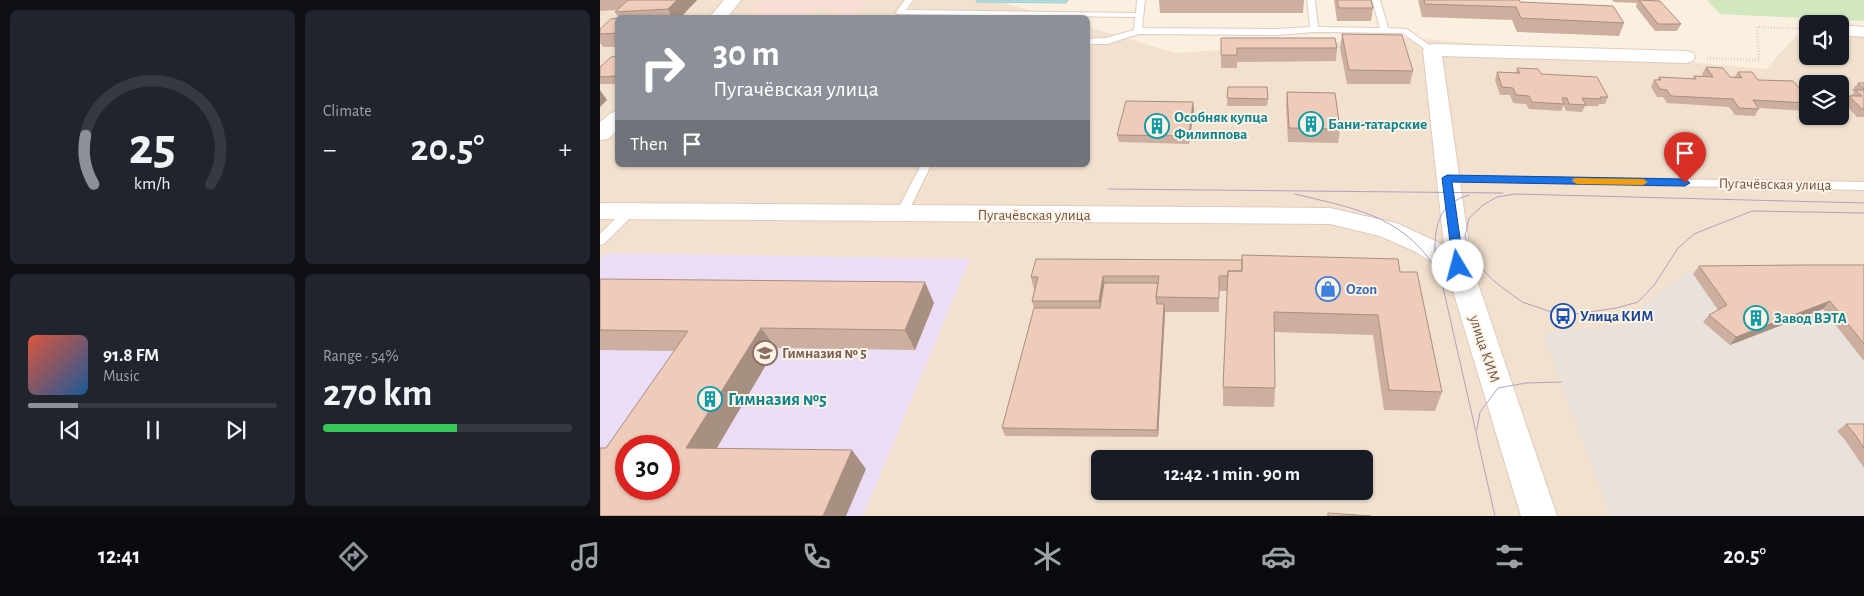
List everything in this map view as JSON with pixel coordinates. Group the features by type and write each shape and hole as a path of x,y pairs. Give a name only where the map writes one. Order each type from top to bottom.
{"street":[{"path":"720,15 733,0"},
{"path":"1849,31 1864,32"},
{"path":"1432,50 1686,57"},
{"name":"улица КИМ","path":"1432,50 1458,266 1539,516"},
{"path":"600,134 615,120"},
{"name":"Пугачёвская улица","path":"600,211 1330,216 1388,229 1423,245 1458,266"}],"lane":[{"path":"908,0 900,12 1140,15"},
{"path":"1138,31 1141,0"},
{"path":"1311,0 1314,29"},
{"path":"1376,0 1385,30"},
{"path":"1090,41 1107,41 1138,31 1277,32 1314,29 1385,30 1404,31 1432,50"},
{"path":"902,214 925,167"},
{"name":"Пугачёвская улица","path":"1447,178 1864,186"},
{"path":"600,241 630,211"}],"path":[{"path":"1686,57 1758,60 1757,27 1799,28"}],"shaded area":[{"path":"600,0 993,0 1046,15 615,15 615,167 1090,167 1090,28 1176,53 1399,37 1766,69 1796,36 1799,36 1799,65 1849,65 1849,33 1864,32 1864,516 600,516"},
{"path":"864,0 853,15 830,15 835,8 816,8 810,15 749,15 761,2"},
{"name":"Гимназия № 5","path":"606,253 970,259 863,516 600,516 600,260"},
{"name":"Завод ВЭТА","path":"1688,271 1864,271 1864,516 1611,516 1543,334 1619,325"}],"green space":[{"path":"1707,0 1864,0 1864,21 1849,20 1849,15 1799,15 1799,18 1720,14"}],"water":[{"path":"977,0 1068,0 1066,3 976,2"}],"building":[{"path":"628,0 677,0 668,9 615,12"},
{"path":"1337,0 1371,0 1373,8 1339,8"},
{"path":"1424,0 1519,0 1520,2 1613,6 1624,23 1521,18 1516,7 1425,4"},
{"path":"1639,0 1660,1 1681,24 1658,24"},
{"path":"615,18 615,33 600,34 600,29 611,19"},
{"path":"1342,34 1402,35 1413,71 1349,70"},
{"path":"1221,38 1335,38 1337,48 1237,48 1237,55 1221,55"},
{"path":"615,56 615,76 600,77 600,67 611,57"},
{"path":"1706,67 1723,68 1730,77 1742,78 1738,72 1752,72 1758,80 1793,81 1799,88 1799,103 1753,100 1759,109 1739,108 1733,99 1671,96 1667,90 1660,89 1654,80 1661,80 1659,77 1696,79 1694,76 1713,77"},
{"path":"1517,68 1538,69 1541,74 1597,77 1608,97 1600,97 1601,99 1582,98 1586,105 1569,104 1567,98 1562,98 1564,104 1532,102 1529,96 1516,95 1513,88 1502,87 1497,72 1520,73"},
{"path":"1858,83 1864,83 1864,89"},
{"path":"1228,87 1267,87 1268,99 1227,98"},
{"path":"1855,90 1864,90 1864,109 1849,96 1862,96"},
{"path":"1287,92 1335,93 1340,129 1289,128"},
{"name":"Особняк купца Филиппова","path":"1126,101 1193,102 1189,136 1117,135"},
{"path":"1242,255 1398,259 1400,272 1417,272 1442,392 1389,390 1378,315 1274,312 1275,388 1223,387 1228,271 1242,271"},
{"path":"1036,259 1242,260 1242,271 1228,271 1228,276 1219,276 1219,298 1156,297 1159,276 1103,276 1099,301 1032,301 1038,277 1031,277"},
{"name":"Завод ВЭТА","path":"1864,265 1864,344 1830,301 1736,337 1709,315 1727,305 1699,266"},
{"name":"Гимназия №5","path":"600,279 925,282 905,330 761,328 686,448 852,450 823,516 600,516 600,448 606,448 615,435 615,500 680,500 680,435 615,435 688,331 600,330"},
{"path":"1104,283 1158,283 1157,304 1164,304 1157,430 1002,428 1034,308 1100,308"},
{"path":"1846,424 1864,424 1864,448 1854,433"},
{"path":"1328,513 1371,516 1328,516"}],"tram line":[{"path":"1108,189 1503,193"},
{"path":"1295,194 1355,209 1390,224 1421,249 1434,266"},
{"path":"1864,203 1515,194 1497,197 1483,205 1469,218 1465,236 1473,260 1495,282 1522,302 1563,316 1616,308 1638,302 1655,284 1678,248 1694,234 1752,211 1864,213"},
{"path":"1469,195 1459,199 1445,209 1436,232 1435,252 1495,516"},
{"path":"1477,430 1480,412 1498,388 1526,383 1561,382"}],"slow traffic":[{"path":"1577,181 1643,182"}],"place":[{"name":"Бани-татарские","path":"1311,124"},
{"name":"Особняк купца Филиппова","path":"1157,126"},
{"name":"Ozon","path":"1328,289"},
{"name":"Улица КИМ","path":"1563,316"},
{"name":"Завод ВЭТА","path":"1756,318"},
{"name":"Гимназия № 5","path":"765,353"},
{"name":"Гимназия №5","path":"710,399"}],"route":[{"path":"1458,266 1447,178 1685,183"}]}
